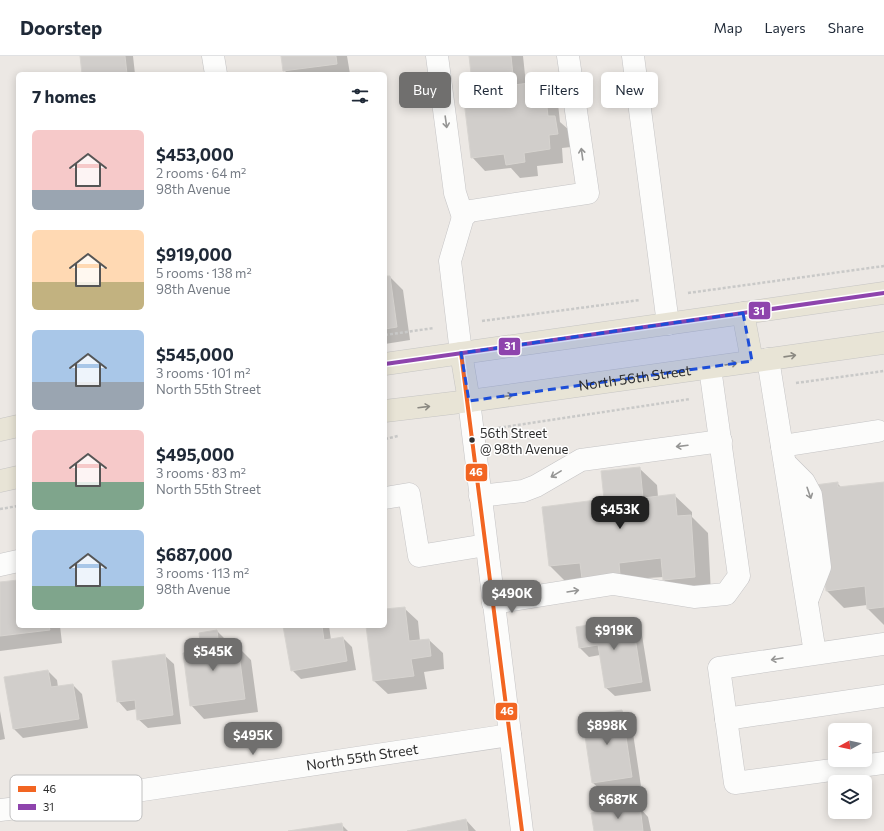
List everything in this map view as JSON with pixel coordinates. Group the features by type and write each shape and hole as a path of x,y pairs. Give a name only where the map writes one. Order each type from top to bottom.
{"main road":[{"path":"387,364 884,293"},
{"path":"743,313 760,360"},
{"name":"North 56th Street","path":"387,411 468,402 884,342"},
{"path":"461,353 468,402"},
{"path":"0,430 16,426"},
{"path":"0,481 16,477"}],"street":[{"path":"213,56 216,72"},
{"path":"437,56 455,193 463,217"},
{"path":"461,353 450,261 463,217 470,211 588,192 568,56"},
{"path":"633,56 668,324"},
{"path":"760,360 784,455 815,653"},
{"path":"493,602 613,584 694,597 726,594 739,576 710,368"},
{"path":"468,402 522,831"},
{"path":"784,455 878,431"},
{"path":"480,496 523,491 536,486 581,460 721,441"},
{"path":"387,498 409,494 419,556 486,545"},
{"path":"0,565 16,561"},
{"path":"884,644 719,668 735,783 884,763"},
{"path":"726,719 884,696"},
{"name":"North 55th Street","path":"142,790 510,735"},
{"name":"North 55th Street","path":"0,810 10,809"}],"path":[{"path":"387,335 884,266"},
{"path":"0,509 16,506"}],"highlighted area":[{"path":"743,313 752,361 469,401 461,353"}],"building":[{"path":"80,56 125,56 127,72 82,72"},
{"path":"281,56 336,56 337,64 283,71"},
{"path":"469,56 511,56 513,72 471,72"},
{"path":"525,84 525,108 547,108 548,116 555,116 558,134 549,135 550,149 524,153 525,162 506,165 504,154 471,158 465,108 517,108 517,85"},
{"path":"387,276 390,276 397,327 387,329"},
{"path":"640,467 643,498 675,494 677,516 691,515 695,577 663,580 661,558 619,563 620,575 582,579 580,563 549,566 542,507 604,499 601,471"},
{"path":"838,482 838,487 884,482 884,607 867,609 865,586 826,591 815,485"},
{"path":"16,580 16,628 50,628 50,630 0,636 0,582"},
{"path":"405,607 409,641 429,639 431,656 411,659 414,676 373,681 366,628 387,628 387,609"},
{"path":"632,618 642,682 605,688 598,645 579,648 576,627"},
{"path":"283,628 322,628 324,640 343,637 347,661 291,671"},
{"path":"217,630 219,648 238,646 245,699 190,706 183,653 201,650 199,633"},
{"path":"165,654 173,715 137,720 135,700 117,702 112,661"},
{"path":"48,670 51,687 73,684 79,719 13,729 4,677"},
{"path":"622,710 632,777 592,783 582,716"},
{"path":"640,806 643,831 594,831 591,813"},
{"path":"466,819 468,831 407,831"},
{"path":"342,823 343,831 288,831"}],"transit line":[{"name":"31","path":"387,364 884,293"},
{"name":"46","path":"461,353 522,831"}],"place":[{"name":"56th Street @ 98th Avenue","path":"472,440"}]}
